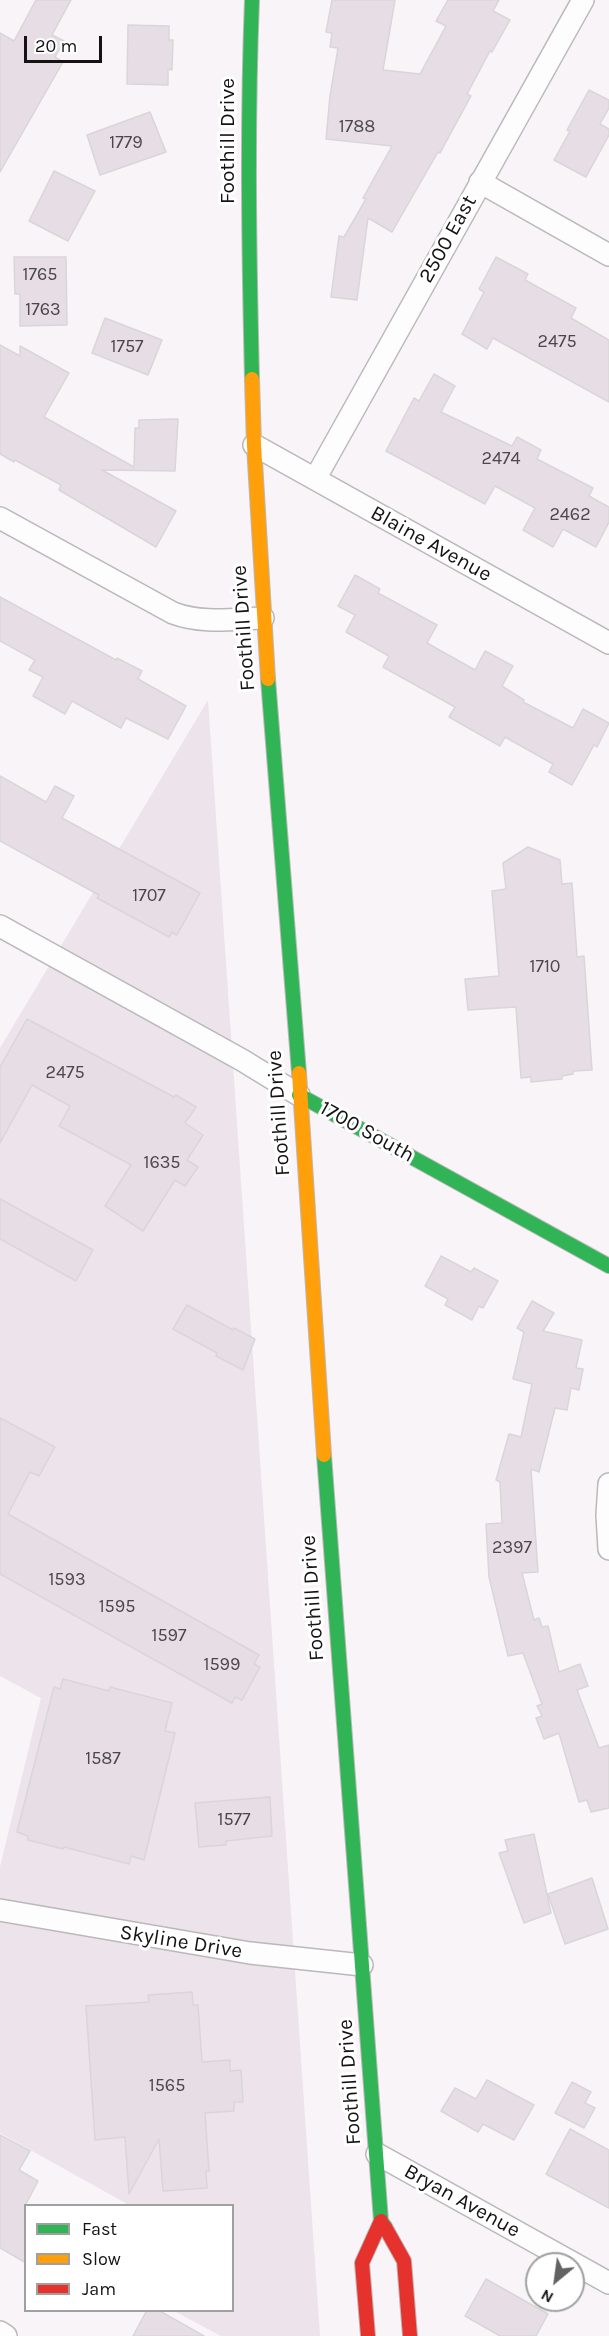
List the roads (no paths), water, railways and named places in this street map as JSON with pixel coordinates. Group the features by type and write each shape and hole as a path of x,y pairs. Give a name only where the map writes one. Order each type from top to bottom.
{"main road":[{"name":"Foothill Drive","path":"252,0 249,214 254,445 263,618 381,2222 404,2261 410,2336"},
{"name":"1700 South","path":"299,1095 609,1266"},
{"name":"Foothill Drive","path":"368,2336 362,2263 381,2222"}],"street":[{"name":"2500 East","path":"315,479 583,0"},
{"path":"480,182 609,255"},
{"name":"Blaine Avenue","path":"254,445 609,643"},
{"path":"0,518 172,613 206,621 263,618"},
{"name":"1700 South","path":"0,926 242,1060 299,1095"},
{"path":"609,1484 607,1515 609,1548"},
{"name":"Skyline Drive","path":"0,1910 250,1953 362,1965"},
{"name":"Bryan Avenue","path":"377,2154 609,2283"},
{"path":"0,2332 6,2336"}]}
